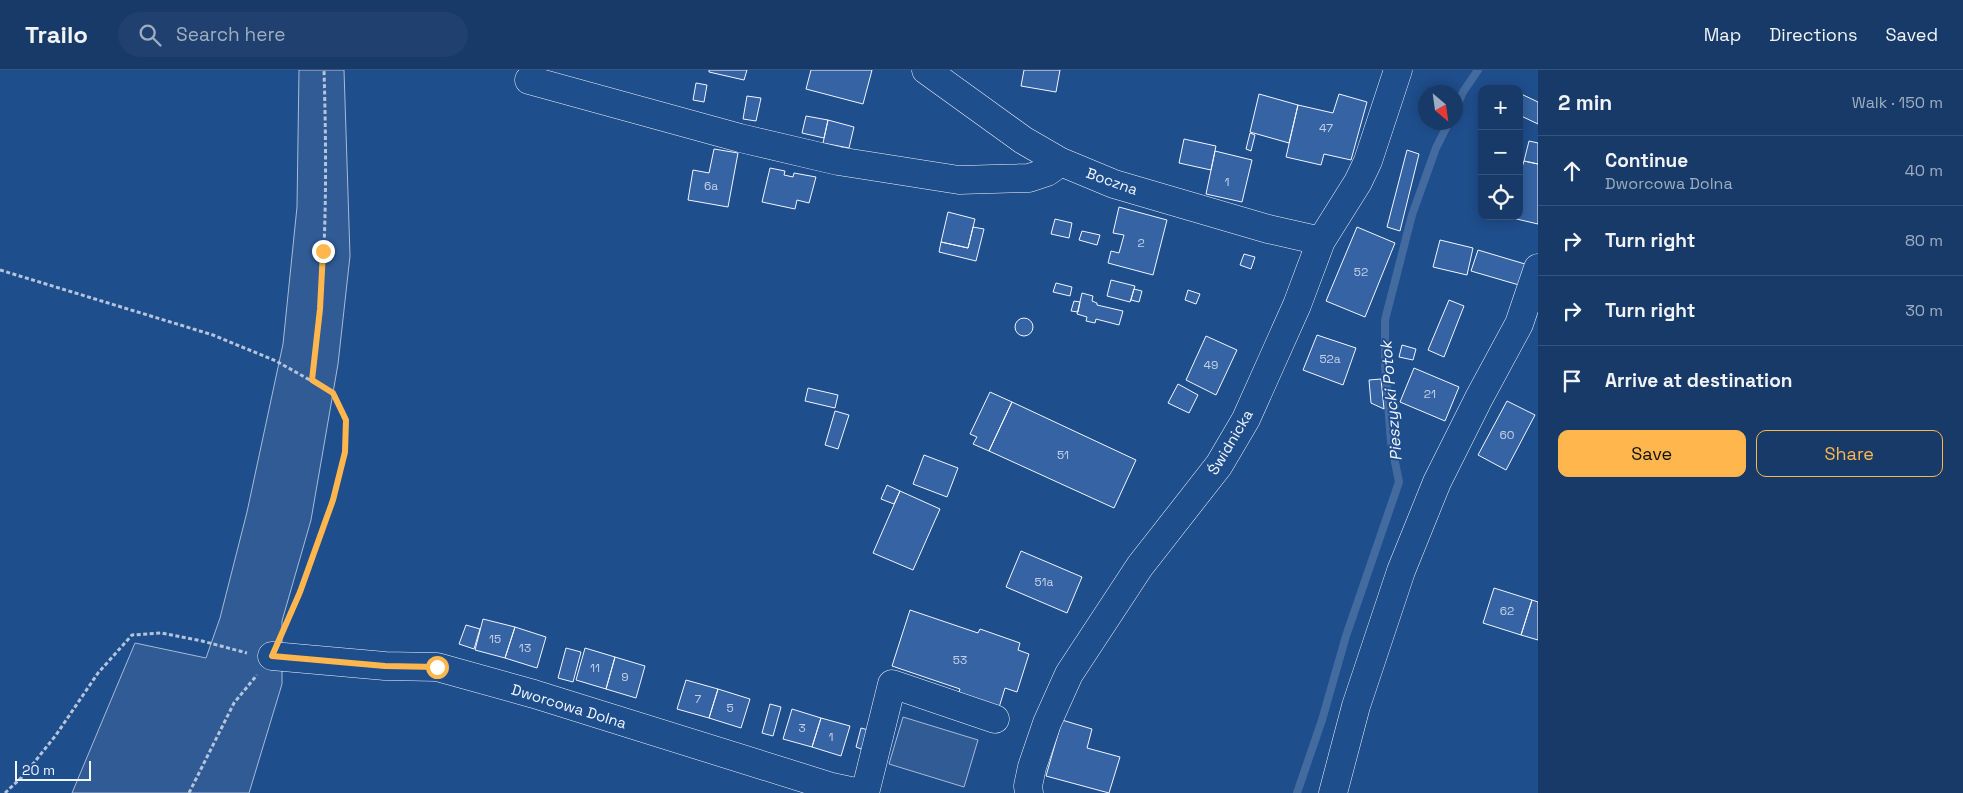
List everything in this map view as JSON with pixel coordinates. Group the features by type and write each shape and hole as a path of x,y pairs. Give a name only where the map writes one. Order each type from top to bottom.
{"street":[{"name":"Boczna","path":"926,70 1023,140 1061,162 1114,184 1268,229 1321,241"},
{"name":"Świdnicka","path":"1029,793 1028,786 1032,767 1047,723 1069,674 1140,566 1219,465 1246,419 1297,305 1321,241 1358,182 1368,161 1398,70"},
{"path":"529,80 740,138 838,161 959,180 1029,178 1047,172 1061,162"},
{"path":"1333,793 1356,706 1401,571 1437,482 1478,398 1518,324 1538,268"},
{"name":"Dworcowa Dolna","path":"272,656 385,666 437,667 534,694 832,787 860,793"},
{"path":"865,793 892,684 995,719"}],"path":[{"path":"312,380 319,324 323,261 326,153 324,70"},
{"path":"0,270 214,335 276,361 333,393 346,420 345,452 330,509 300,592 272,656 234,704 189,793"},
{"path":"5,793 25,774 46,748 98,673 132,635 161,633 202,641 247,654 272,656"}],"shaded area":[{"path":"299,70 344,70 350,256 338,364 311,520 282,621 282,684 249,793 72,793 135,643 206,658 220,618 247,512 283,344 297,207"},
{"path":"903,717 978,740 964,787 889,764"}],"building":[{"path":"709,70 747,70 744,80 709,72"},
{"path":"811,70 872,70 863,104 806,89"},
{"path":"1024,70 1060,70 1056,92 1021,86"},
{"path":"696,83 707,85 704,102 693,100"},
{"path":"1259,94 1298,105 1289,143 1250,132"},
{"path":"1339,94 1367,102 1351,160 1324,154 1321,165 1286,157 1298,105 1333,113"},
{"path":"1523,95 1538,102 1538,124 1523,117"},
{"path":"747,96 761,98 756,121 743,119"},
{"path":"806,116 828,120 824,138 802,133"},
{"path":"828,120 854,127 849,148 823,143"},
{"path":"1250,133 1255,135 1251,151 1246,149"},
{"path":"1184,139 1216,146 1211,170 1179,163"},
{"path":"1529,141 1538,143 1538,164 1524,161"},
{"path":"714,149 738,153 728,207 688,200 693,170 709,173"},
{"path":"1407,150 1419,154 1400,231 1387,227"},
{"path":"1215,151 1252,160 1242,202 1206,194"},
{"path":"1524,161 1538,164 1538,224 1521,220 1523,220"},
{"path":"770,168 785,171 784,175 793,177 794,173 816,177 809,203 797,200 795,209 762,202"},
{"path":"1119,207 1167,220 1153,275 1108,263 1111,251 1119,253 1124,235 1113,233"},
{"path":"948,212 975,219 968,248 941,242"},
{"path":"1055,219 1072,223 1069,238 1051,234"},
{"path":"973,227 984,229 976,261 939,252 941,242 968,248"},
{"path":"1357,227 1395,243 1365,317 1326,301"},
{"path":"1082,231 1100,235 1097,245 1079,240"},
{"path":"1440,240 1473,248 1467,275 1433,267"},
{"path":"1478,250 1525,264 1519,285 1471,271"},
{"path":"1244,254 1255,257 1251,269 1240,265"},
{"path":"1111,280 1135,286 1130,302 1107,296"},
{"path":"1056,283 1072,287 1070,296 1053,292"},
{"path":"1134,289 1142,291 1139,302 1131,300"},
{"path":"1188,290 1200,294 1196,304 1185,300"},
{"path":"1082,293 1093,296 1092,301 1097,303 1097,305 1123,311 1119,325 1096,319 1095,323 1086,321 1087,317 1077,314"},
{"path":"1449,300 1464,306 1444,357 1428,350"},
{"path":"1074,301 1080,302 1078,312 1071,311"},
{"path":"1020,318 1028,318 1033,323 1031,334 1020,336 1015,331 1015,323"},
{"path":"1317,335 1356,348 1343,385 1303,370"},
{"path":"1206,336 1237,350 1216,395 1186,380"},
{"path":"1402,345 1416,349 1413,360 1399,357"},
{"path":"1414,368 1459,387 1445,421 1400,402"},
{"path":"1381,379 1384,409 1371,403 1369,380"},
{"path":"1178,384 1198,395 1189,413 1168,403"},
{"path":"808,388 838,395 835,408 805,401"},
{"path":"990,392 1012,402 989,451 973,444 977,437 970,434"},
{"path":"1507,401 1535,415 1506,470 1478,455"},
{"path":"1012,402 1136,460 1114,508 989,451"},
{"path":"835,411 849,415 838,449 825,445"},
{"path":"924,455 958,468 947,497 913,484"},
{"path":"887,485 900,491 894,504 881,499"},
{"path":"900,491 940,509 913,570 873,553"},
{"path":"1021,551 1082,577 1067,613 1006,587"},
{"path":"1494,588 1532,600 1521,635 1483,623"},
{"path":"1532,600 1538,602 1538,640 1521,635"},
{"path":"910,610 978,633 980,629 1020,643 1018,650 1029,654 1017,692 1005,688 997,714 956,701 960,689 892,666"},
{"path":"483,619 515,627 505,658 475,650"},
{"path":"466,625 480,629 474,649 459,644"},
{"path":"515,627 546,637 537,668 505,658"},
{"path":"566,648 581,652 573,682 558,678"},
{"path":"585,648 615,657 606,689 576,680"},
{"path":"615,657 645,666 636,698 606,689"},
{"path":"686,680 718,689 709,718 677,709"},
{"path":"718,689 750,699 741,728 709,718"},
{"path":"770,704 781,707 773,736 762,733"},
{"path":"792,709 821,718 812,747 783,739"},
{"path":"821,718 850,726 841,756 812,747"},
{"path":"1062,720 1092,729 1087,748 1120,757 1109,793 1046,776"},
{"path":"861,728 872,731 866,751 856,747"}],"waterway":[{"name":"Pieszycki Potok","path":"1463,92 1478,70"},
{"name":"Pieszycki Potok","path":"1297,793 1322,720 1346,636 1399,482 1391,442 1385,364 1385,320 1412,215 1436,148 1445,130"}],"route":[{"path":"323,251 320,309 312,380 333,393 346,420 345,452 333,500 300,592 272,656 385,666 437,667"}]}
